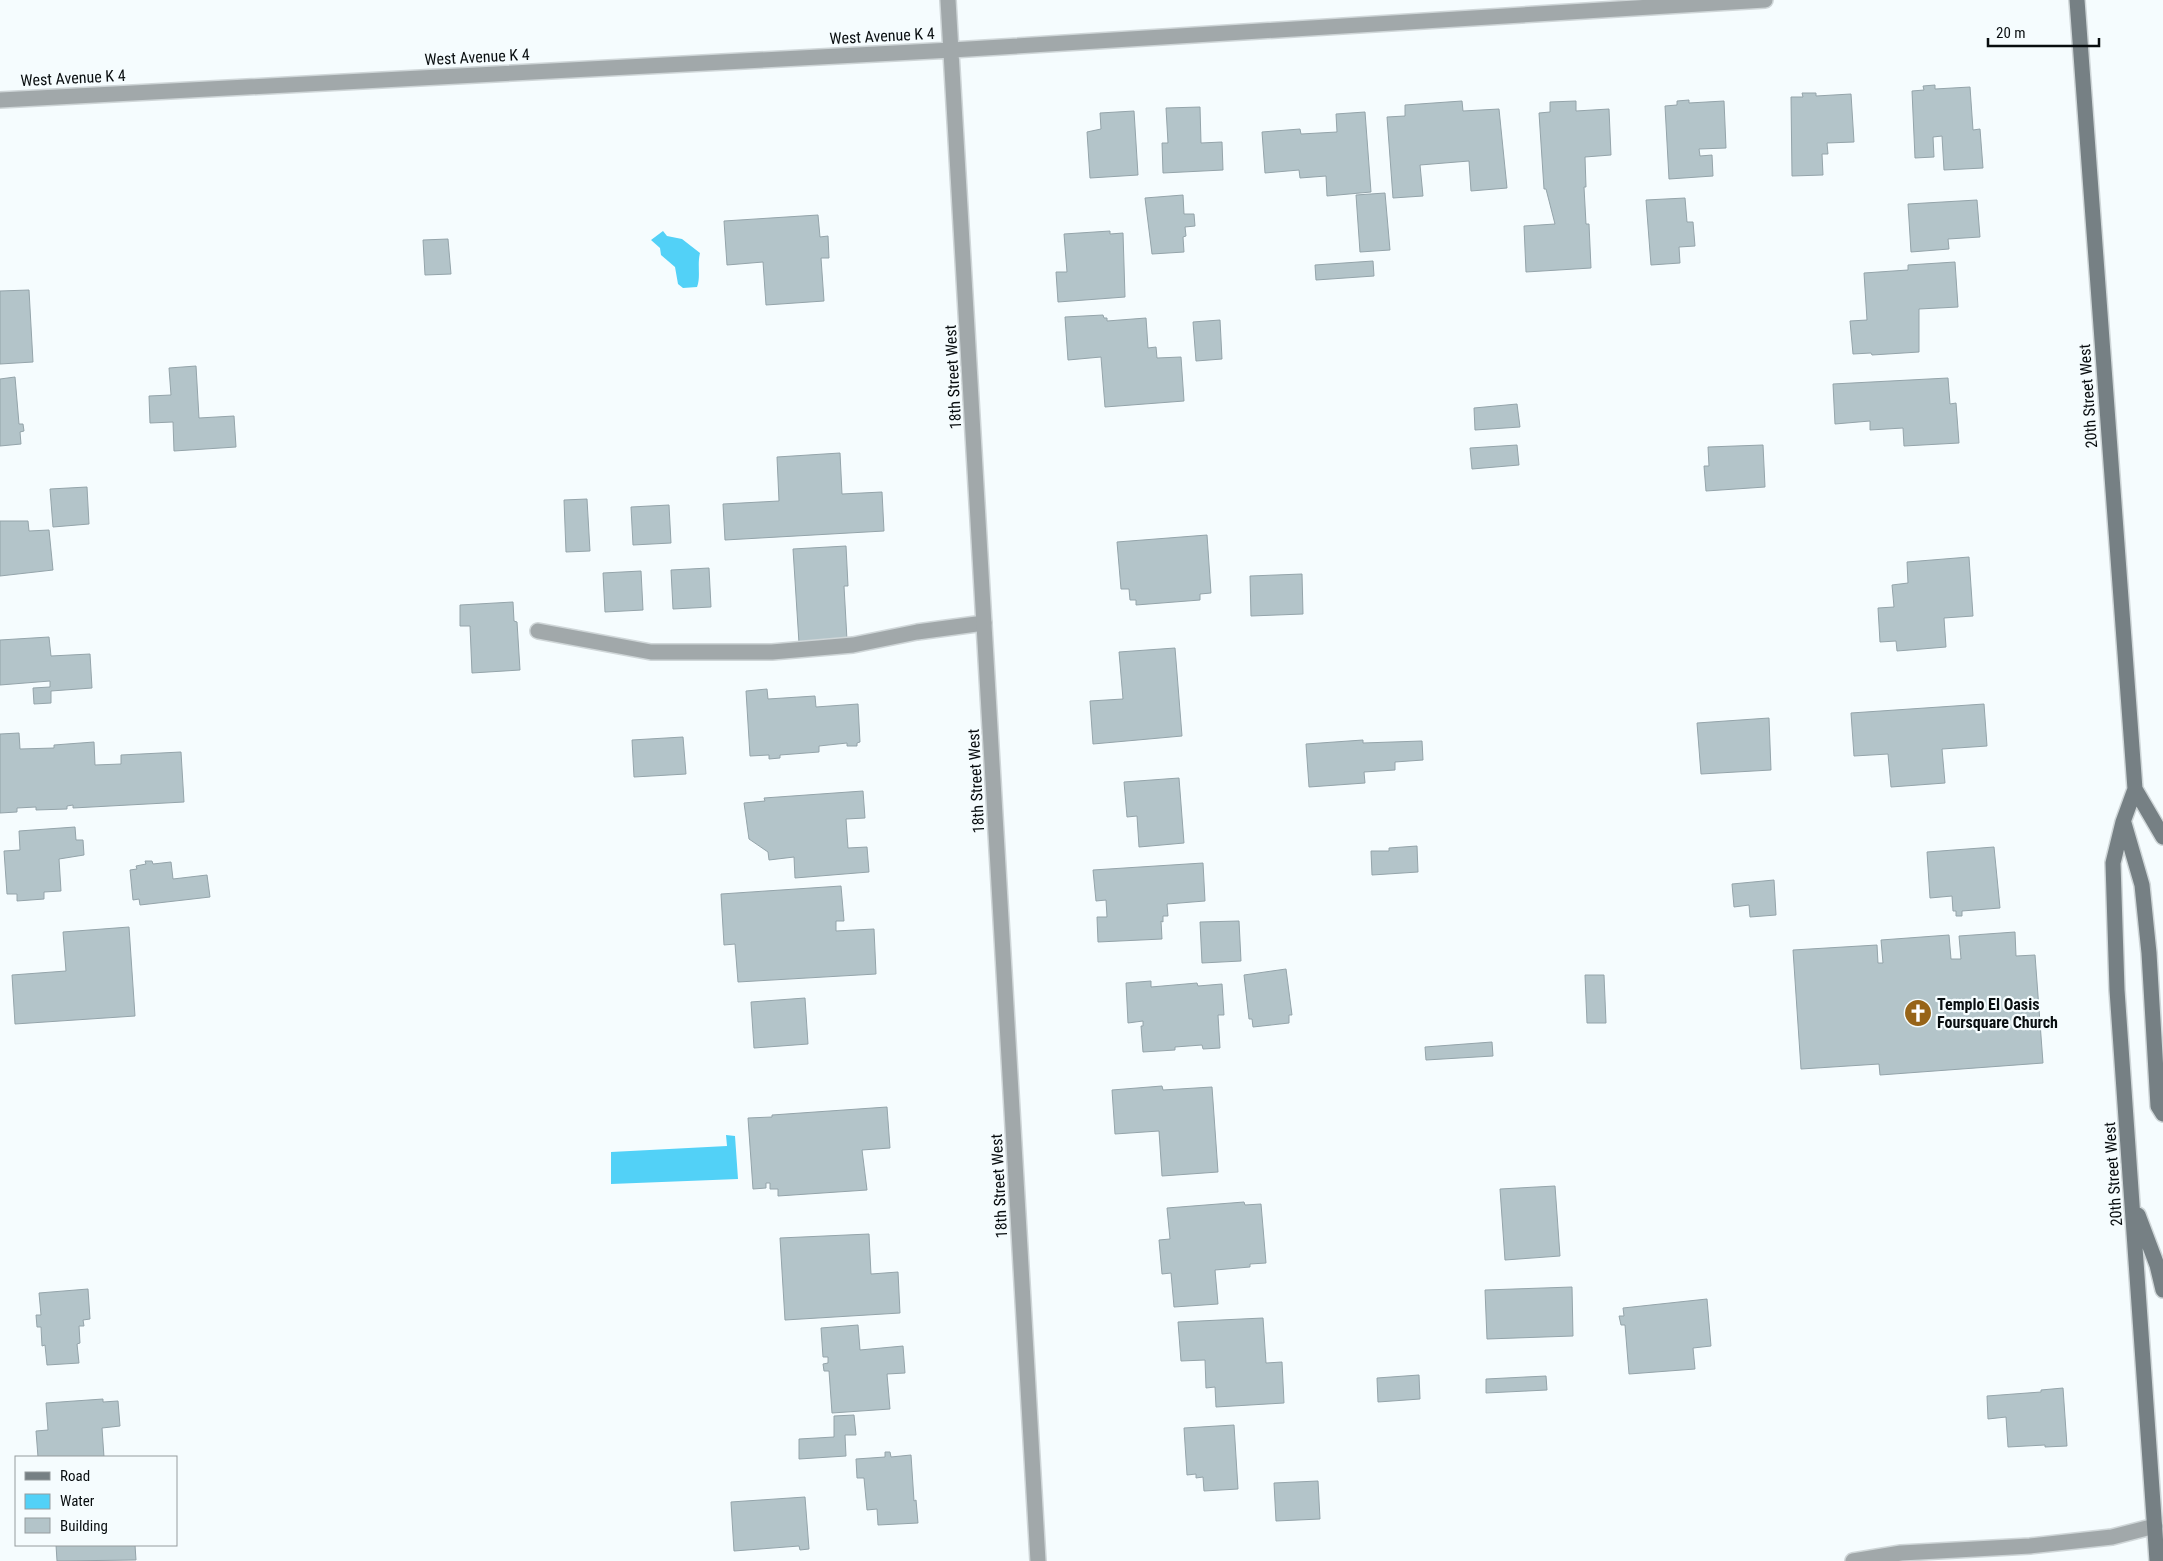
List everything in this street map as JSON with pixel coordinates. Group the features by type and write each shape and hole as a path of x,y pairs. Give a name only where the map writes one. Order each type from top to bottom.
{"main road":[{"name":"20th Street West","path":"2077,0 2135,789 2123,822 2113,863 2117,990 2159,1522 2157,1561"},
{"name":"20th Street West","path":"2135,789 2163,838"},
{"path":"2123,822 2142,885 2149,953 2158,1106 2163,1114"},
{"path":"2133,1202 2157,1265 2163,1290"}],"street":[{"name":"18th Street West","path":"948,0 1038,1561"},
{"name":"West Avenue K 4","path":"0,100 952,50 1765,0"},
{"path":"538,631 651,652 772,652 853,645 917,632 984,624"},
{"path":"1853,1561 1901,1553 2030,1546 2112,1537 2159,1522"}],"water":[{"path":"663,231 667,236 682,239 700,253 697,287 683,288 678,284 675,267 661,255 660,248 651,240"},
{"path":"726,1135 735,1136 738,1179 611,1184 611,1152 727,1146"}],"building":[{"path":"1935,85 1935,89 1970,87 1973,130 1980,129 1983,168 1944,170 1942,136 1933,137 1934,157 1915,158 1912,91 1924,90 1923,86"},
{"path":"1802,93 1816,93 1816,96 1851,94 1854,142 1827,143 1828,154 1822,154 1823,175 1792,176 1791,97 1803,97"},
{"path":"1689,100 1689,103 1724,101 1726,148 1699,149 1700,156 1712,155 1713,176 1669,179 1665,106 1677,105 1677,101"},
{"path":"1462,101 1463,111 1499,109 1507,188 1471,191 1469,161 1420,165 1423,196 1393,198 1387,117 1405,116 1405,105"},
{"path":"1576,101 1576,111 1609,109 1611,155 1585,157 1586,224 1589,224 1591,268 1526,272 1524,226 1555,224 1546,189 1544,189 1539,113 1550,112 1550,102"},
{"path":"1200,107 1201,143 1222,142 1223,170 1163,173 1162,143 1168,143 1166,108"},
{"path":"1134,111 1138,175 1090,178 1087,132 1101,129 1100,113"},
{"path":"1365,112 1371,192 1327,196 1326,176 1300,178 1299,170 1265,173 1262,132 1300,129 1301,134 1337,132 1336,114"},
{"path":"1385,193 1390,250 1360,252 1356,195"},
{"path":"1183,195 1184,214 1194,214 1195,226 1185,227 1186,236 1183,237 1184,252 1152,254 1145,198"},
{"path":"1685,198 1687,222 1693,222 1695,246 1679,247 1680,263 1651,265 1646,200"},
{"path":"1977,200 1980,237 1948,239 1949,249 1911,252 1908,204"},
{"path":"818,215 820,237 828,236 829,258 821,258 824,301 766,305 763,262 727,265 724,221"},
{"path":"1110,231 1110,234 1123,233 1125,297 1058,302 1056,272 1067,272 1064,234"},
{"path":"448,239 451,274 425,275 423,240"},
{"path":"1373,261 1374,276 1316,280 1315,265"},
{"path":"1955,262 1958,307 1919,309 1919,352 1872,355 1871,353 1853,354 1850,321 1867,320 1864,273 1908,270 1908,265"},
{"path":"29,290 33,362 0,364 0,291"},
{"path":"1103,315 1104,318 1107,318 1107,321 1146,318 1148,348 1156,347 1157,358 1181,357 1184,401 1105,407 1101,357 1068,360 1065,317"},
{"path":"1220,320 1222,359 1196,361 1193,322"},
{"path":"196,366 199,418 234,416 236,447 174,451 173,422 150,423 149,396 171,395 169,368"},
{"path":"15,377 19,424 23,424 24,431 20,432 21,444 0,446 0,379"},
{"path":"1948,378 1950,404 1956,403 1959,443 1904,446 1903,428 1870,430 1870,421 1835,424 1833,384"},
{"path":"1517,404 1520,427 1475,430 1474,408"},
{"path":"1517,445 1519,465 1472,469 1470,448"},
{"path":"1763,445 1765,487 1706,491 1704,466 1709,466 1708,447"},
{"path":"840,453 842,494 882,492 884,531 725,540 723,504 779,501 777,457"},
{"path":"87,487 89,524 53,527 50,489"},
{"path":"587,499 590,551 566,552 564,500"},
{"path":"669,505 671,543 633,545 631,507"},
{"path":"0,521 28,521 29,531 49,530 53,570 0,576"},
{"path":"1207,535 1211,593 1200,594 1200,600 1136,605 1136,600 1130,600 1129,589 1121,589 1117,542"},
{"path":"846,546 848,586 844,586 847,640 799,643 793,549"},
{"path":"1969,557 1973,616 1944,618 1946,647 1897,651 1896,641 1880,642 1878,608 1894,607 1892,585 1908,583 1907,562"},
{"path":"709,568 711,607 673,609 671,570"},
{"path":"641,571 643,610 605,612 603,573"},
{"path":"1302,574 1303,614 1251,616 1250,576"},
{"path":"513,602 514,621 517,622 520,670 472,673 470,626 460,626 460,605"},
{"path":"49,637 51,656 90,654 92,688 51,691 51,703 34,704 33,688 50,687 50,681 0,685 0,640"},
{"path":"1175,648 1182,736 1093,744 1090,701 1123,699 1119,652"},
{"path":"767,689 768,699 815,696 816,707 858,704 860,742 857,743 857,746 847,746 847,743 819,746 819,752 780,755 780,758 769,759 769,755 750,756 746,691"},
{"path":"1984,704 1987,746 1942,749 1945,783 1891,787 1888,754 1854,756 1851,713"},
{"path":"1769,718 1771,770 1701,774 1697,723"},
{"path":"19,733 20,749 54,748 54,745 94,742 95,765 121,764 121,755 181,752 184,802 73,808 73,805 67,806 67,809 36,810 36,807 17,808 17,812 0,813 0,734"},
{"path":"683,737 686,774 634,777 632,740"},
{"path":"1363,740 1363,743 1422,741 1423,760 1395,762 1395,770 1364,772 1365,783 1309,787 1306,744"},
{"path":"1179,778 1184,843 1139,847 1137,816 1127,817 1124,782"},
{"path":"863,791 865,818 846,819 848,848 867,847 869,872 795,878 794,857 769,860 768,852 749,839 744,803 765,801 764,798"},
{"path":"75,827 76,840 83,840 84,855 59,859 61,891 44,892 44,899 17,901 17,894 7,894 4,851 20,850 19,831"},
{"path":"1417,846 1418,872 1372,875 1371,851 1389,851 1389,848"},
{"path":"1994,847 2000,908 1962,911 1962,916 1956,916 1956,911 1953,911 1952,896 1930,898 1927,852"},
{"path":"145,861 152,861 153,864 171,862 173,879 207,875 210,897 140,905 139,899 133,900 130,870 137,869 136,866 146,864"},
{"path":"1203,863 1205,901 1167,904 1168,916 1163,916 1163,922 1161,921 1162,939 1098,942 1097,917 1107,917 1106,900 1096,901 1093,870"},
{"path":"1774,880 1776,915 1750,917 1749,905 1734,907 1732,884"},
{"path":"841,886 844,921 836,921 836,931 874,929 876,974 738,982 735,944 724,945 721,894"},
{"path":"1239,921 1241,961 1202,963 1200,922"},
{"path":"129,927 135,1016 15,1024 12,975 66,971 63,932"},
{"name":"Templo El Oasis Foursquare Church","path":"2015,932 2016,956 2035,955 2043,1063 1880,1075 1879,1064 1801,1069 1793,950 1877,945 1878,963 1883,963 1881,940 1949,935 1951,959 1961,959 1959,936"},
{"path":"1286,969 1292,1015 1289,1015 1289,1023 1253,1027 1252,1019 1249,1019 1244,975"},
{"path":"1585,975 1604,975 1606,1023 1587,1023"},
{"path":"1151,981 1151,987 1197,983 1198,986 1222,984 1224,1015 1218,1015 1220,1048 1203,1049 1202,1045 1175,1047 1175,1050 1143,1052 1141,1026 1143,1026 1143,1021 1128,1023 1126,983"},
{"path":"805,998 808,1044 754,1048 751,1002"},
{"path":"1492,1042 1493,1056 1426,1060 1425,1047"},
{"path":"1162,1086 1163,1090 1212,1087 1218,1172 1162,1176 1159,1131 1115,1134 1112,1090"},
{"path":"887,1107 890,1148 862,1150 867,1190 778,1196 778,1189 770,1189 770,1183 766,1183 766,1188 753,1189 748,1118"},
{"path":"1555,1186 1560,1256 1505,1260 1500,1189"},
{"path":"1244,1202 1245,1205 1261,1204 1266,1263 1250,1264 1250,1267 1215,1270 1218,1304 1174,1307 1171,1273 1162,1274 1159,1240 1170,1239 1167,1208"},
{"path":"869,1234 871,1274 898,1272 900,1313 785,1320 780,1238"},
{"path":"1572,1287 1573,1336 1487,1339 1485,1290"},
{"path":"88,1289 90,1319 83,1320 84,1326 79,1326 80,1343 77,1344 79,1363 47,1365 45,1345 42,1346 41,1327 37,1327 36,1315 41,1315 39,1293"},
{"path":"1707,1299 1711,1346 1693,1348 1695,1369 1629,1374 1625,1325 1621,1325 1619,1316 1624,1316 1623,1308"},
{"path":"1263,1318 1266,1363 1282,1362 1284,1403 1216,1407 1215,1387 1206,1388 1205,1360 1181,1361 1178,1322"},
{"path":"858,1325 860,1350 903,1346 905,1373 887,1374 890,1409 832,1413 829,1371 824,1371 823,1364 828,1363 828,1357 823,1357 821,1328"},
{"path":"1419,1375 1420,1399 1378,1402 1377,1378"},
{"path":"1546,1376 1547,1390 1486,1393 1486,1379"},
{"path":"2063,1388 2067,1446 2008,1447 2006,1417 1988,1419 1987,1396 2041,1392 2041,1390"},
{"path":"103,1399 103,1402 118,1401 120,1426 102,1428 104,1456 38,1456 36,1431 48,1430 46,1403"},
{"path":"854,1415 856,1435 845,1435 846,1456 799,1459 799,1439 834,1437 834,1416"},
{"path":"1234,1425 1238,1489 1204,1491 1203,1477 1196,1478 1196,1474 1187,1475 1184,1428"},
{"path":"885,1452 890,1452 891,1457 911,1455 914,1501 916,1500 918,1523 878,1525 877,1509 867,1510 864,1478 857,1478 856,1459 885,1457"},
{"path":"1318,1481 1320,1519 1276,1521 1274,1483"},
{"path":"805,1497 809,1549 800,1550 799,1546 734,1551 731,1502"},
{"path":"56,1546 135,1546 136,1560 57,1561"}],"place":[{"name":"Templo El Oasis Foursquare Church","path":"1918,1013"}]}
